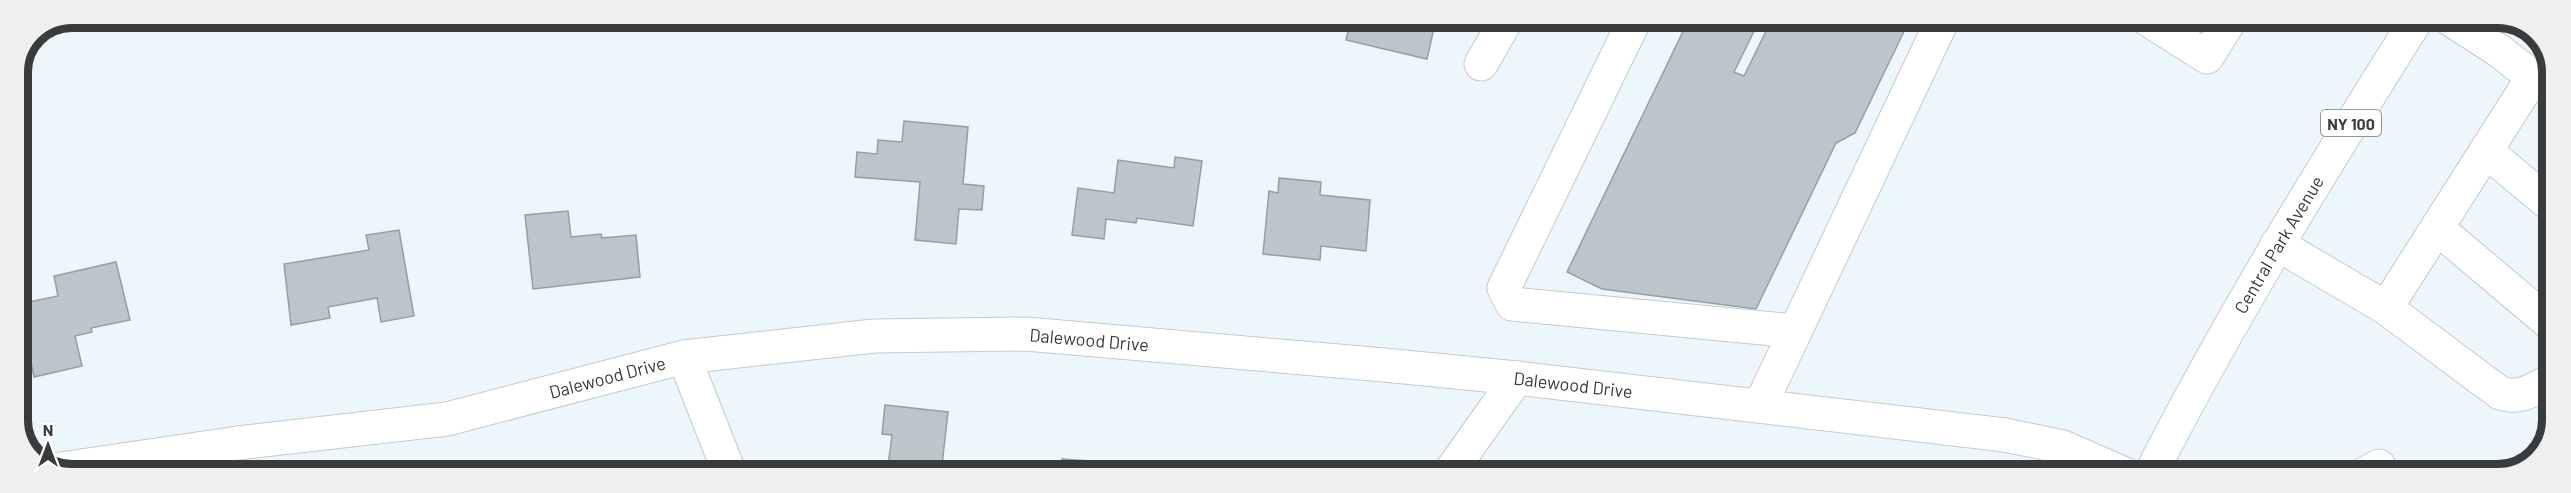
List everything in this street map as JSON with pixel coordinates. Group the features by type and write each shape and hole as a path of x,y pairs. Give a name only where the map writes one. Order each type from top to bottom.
{"street":[{"path":"1481,64 1501,29"},
{"path":"1630,29 1504,288 1512,304 1795,331"},
{"path":"1760,406 1938,29"},
{"path":"2163,29 2207,57 2225,29"},
{"name":"Central Park Avenue","path":"2156,464 2224,336 2277,244 2411,29"},
{"path":"2465,29 2498,50 2542,85"},
{"path":"2386,308 2486,151 2542,87"},
{"path":"2486,151 2542,198"},
{"path":"2437,228 2542,317"},
{"path":"2277,244 2386,308 2500,393 2510,397 2520,396 2542,385"},
{"name":"Dalewood Drive","path":"95,464 238,443 447,419 684,357 874,336 1026,334 1517,378 1760,406 2037,441 2071,450 2102,464"},
{"path":"684,357 726,464"},
{"path":"1456,464 1517,378"}],"building":[{"path":"1349,29 1434,29 1427,59 1346,40"},
{"path":"1684,29 1755,29 1734,72 1744,76 1767,29 1905,29 1855,133 1836,143 1756,309 1602,289 1567,272"},
{"path":"904,121 968,127 963,184 984,186 982,210 959,209 956,244 915,240 920,182 855,177 857,152 877,154 878,140 902,142"},
{"path":"1175,157 1202,161 1193,226 1137,218 1136,223 1106,219 1104,239 1072,235 1078,188 1114,193 1118,160 1174,168"},
{"path":"1279,178 1321,182 1320,195 1370,200 1366,251 1321,246 1320,260 1263,254 1269,191 1278,193"},
{"path":"568,211 571,237 601,234 602,238 636,235 640,277 533,289 525,215"},
{"path":"399,230 414,316 381,322 377,298 328,307 330,318 291,325 284,264 369,250 366,235"},
{"path":"116,262 130,320 91,328 92,332 75,336 82,366 34,377 29,352 29,302 58,296 54,276"},
{"path":"885,405 948,412 942,464 888,464 892,435 882,434"},
{"path":"1062,459 1133,464 1062,464"}]}
